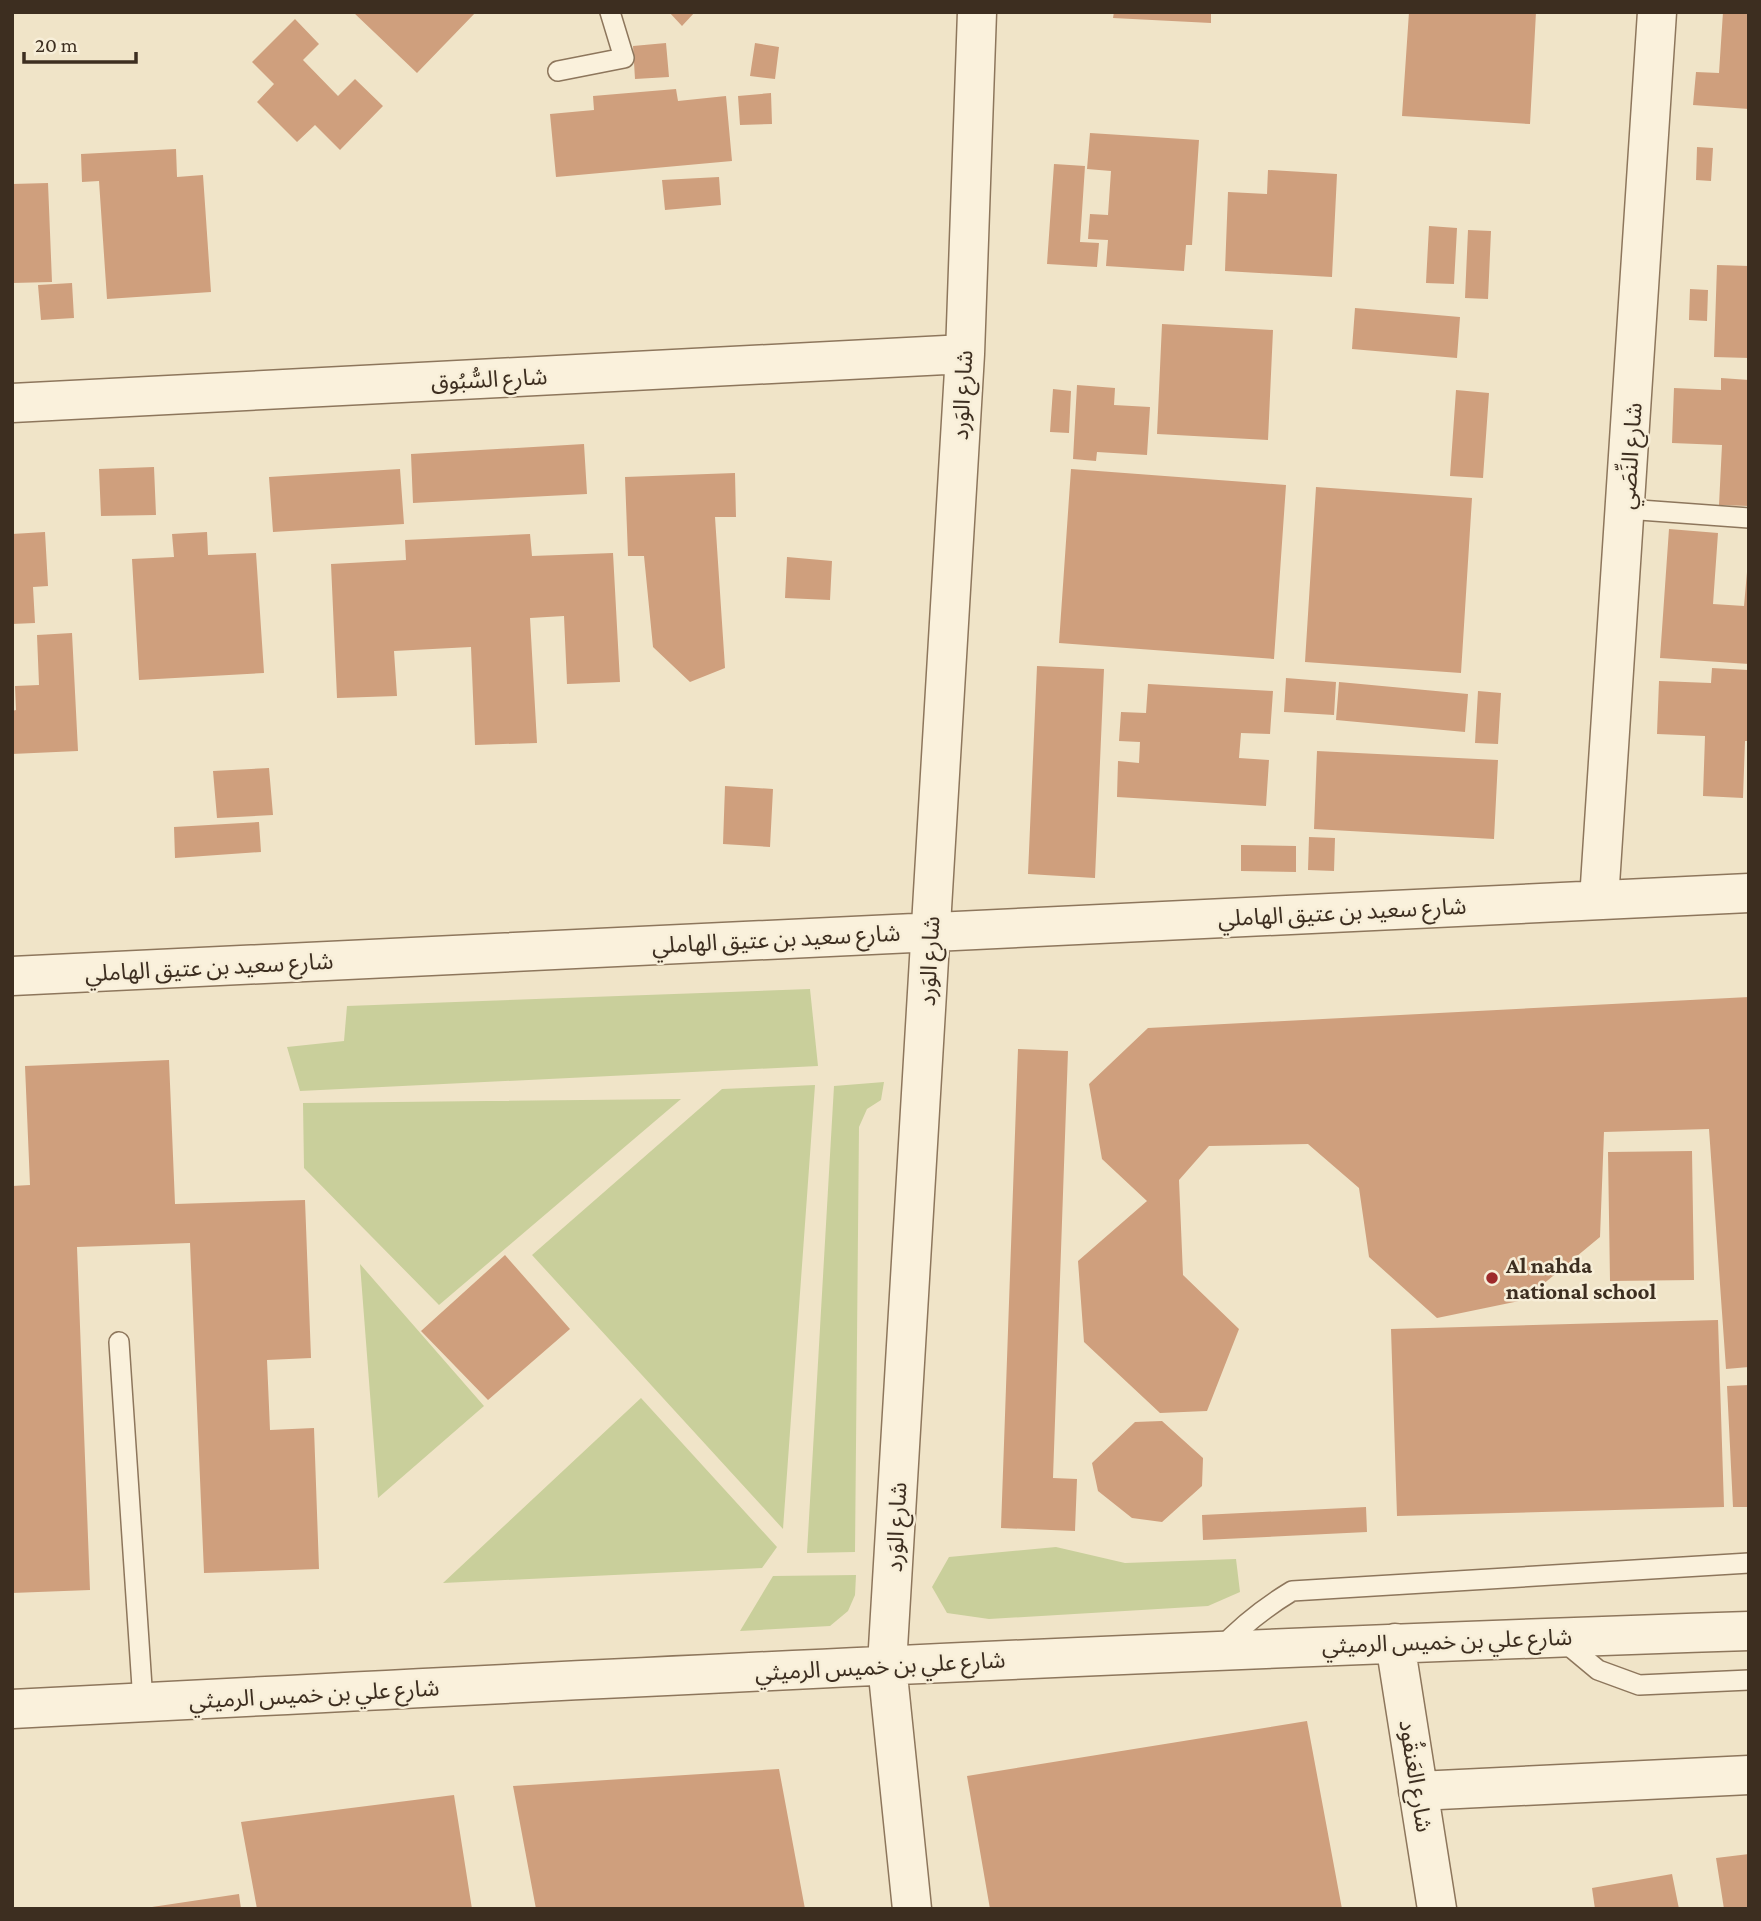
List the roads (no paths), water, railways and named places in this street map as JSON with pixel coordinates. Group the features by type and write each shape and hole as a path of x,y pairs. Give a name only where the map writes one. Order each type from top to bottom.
{"street":[{"name":"شارع الوَرد","path":"912,1909 887,1665 965,354 978,12"},
{"name":"شارع النِّصَي","path":"1599,900 1657,12"},
{"name":"شارع السُّبُوق","path":"12,403 965,354"},
{"name":"شارع سعيد بن عتيق الهاملي","path":"12,976 1749,893"},
{"name":"شارع علي بن خميس الرميثي","path":"12,1709 887,1665 1749,1631"},
{"name":"شارع العَنقُود","path":"1395,1643 1437,1909"},
{"path":"1418,1791 1749,1775"}],"lane":[{"path":"558,71 624,58 610,12"},
{"path":"1626,509 1749,518"},
{"path":"120,1342 143,1702"},
{"path":"1218,1651 1264,1607 1292,1591 1749,1563"},
{"path":"1559,1637 1598,1670 1639,1685 1749,1680"}],"place":[{"name":"Al nahda national school","path":"1492,1278"}]}
